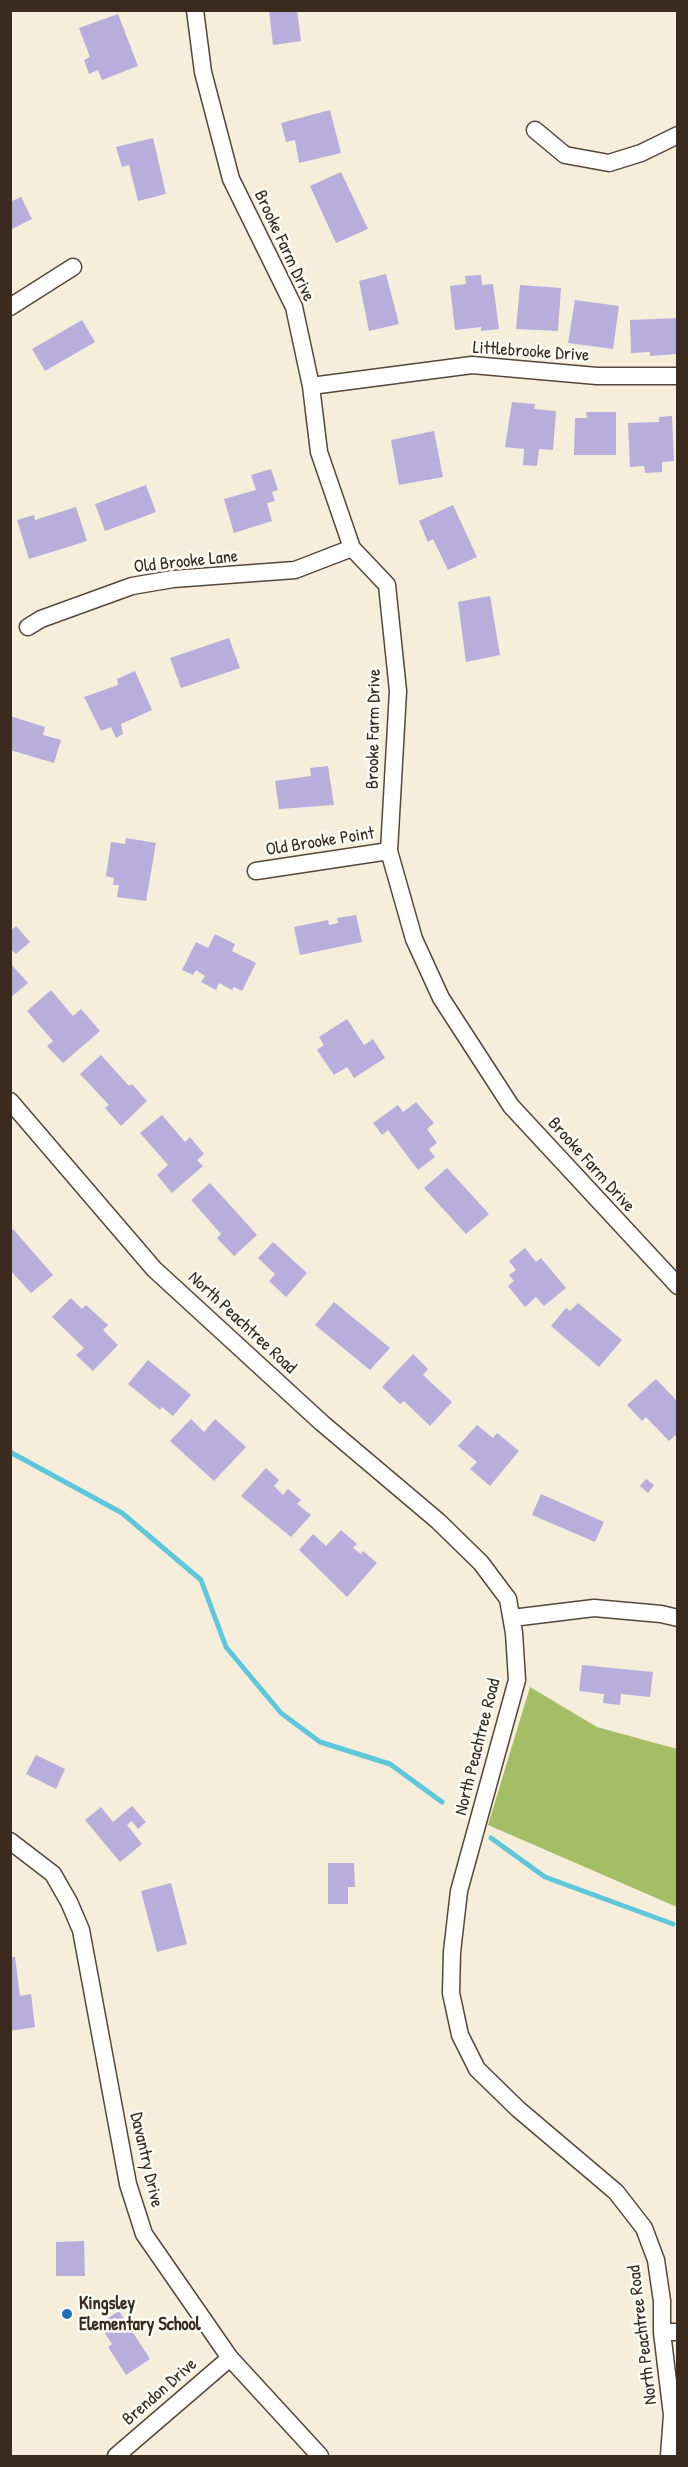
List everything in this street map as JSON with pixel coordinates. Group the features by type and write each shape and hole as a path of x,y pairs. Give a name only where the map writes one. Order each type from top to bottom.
{"street":[{"name":"Brooke Farm Drive","path":"195,10 203,72 223,155 231,179 294,307 311,386 319,452 352,548 387,585 398,691 389,851 414,939 441,998 512,1106 678,1286"},
{"path":"535,130 565,155 609,163 642,153 678,135"},
{"path":"10,307 73,267"},
{"name":"Littlebrooke Drive","path":"311,386 472,365 597,376 678,376"},
{"name":"Old Brooke Lane","path":"28,627 41,619 132,586 173,579 243,576 295,570 352,548"},
{"name":"Old Brooke Point","path":"256,871 389,851"},
{"name":"North Peachtree Road","path":"10,1101 154,1269 322,1423 438,1521 481,1563 508,1599 512,1618 516,1680 459,1891 452,1952 451,1994 460,2035 477,2069 518,2109 616,2192 644,2228 656,2260 662,2301 670,2332 672,2415 669,2457"},
{"path":"512,1618 594,1608 661,1614 678,1618"},
{"name":"Davantry Drive","path":"10,1841 53,1874 81,1930 128,2184 144,2234 230,2358 320,2457"},
{"name":"Brendon Drive","path":"116,2457 230,2358"}],"green space":[{"path":"530,1687 597,1727 677,1749 677,1907 488,1825"}],"building":[{"path":"269,10 297,10 301,41 273,45"},
{"path":"118,14 138,66 102,80 98,70 89,74 84,60 90,57 79,28"},
{"path":"330,110 341,153 299,163 295,140 286,142 281,123"},
{"path":"153,138 166,194 138,201 129,165 122,167 116,147"},
{"path":"341,172 368,229 336,243 310,186"},
{"path":"21,197 32,219 10,230 10,202"},
{"path":"386,274 399,324 369,331 359,281"},
{"path":"481,275 482,285 493,284 499,329 481,331 481,327 455,330 450,286 466,284 465,276"},
{"path":"520,285 561,288 558,331 516,329"},
{"path":"575,300 619,306 613,349 568,343"},
{"path":"678,318 678,354 650,356 650,352 631,353 630,320"},
{"path":"82,320 95,342 45,371 32,349"},
{"path":"512,402 535,404 534,409 556,411 553,450 539,449 537,466 523,465 524,449 505,447"},
{"path":"586,412 616,412 616,455 574,455 575,418 587,418"},
{"path":"672,416 674,461 662,462 662,472 645,473 644,466 630,467 628,423 659,422 659,417"},
{"path":"434,431 443,477 399,485 391,440"},
{"path":"271,469 278,490 272,492 275,501 267,503 272,521 234,533 224,499 256,490 251,475"},
{"path":"146,485 156,512 105,531 95,504"},
{"path":"453,505 477,557 448,570 433,539 428,542 419,521"},
{"path":"76,507 87,541 29,559 17,520 34,515 35,520"},
{"path":"490,596 500,655 466,662 458,602"},
{"path":"229,638 240,668 181,688 170,658"},
{"path":"135,671 152,710 121,724 123,734 116,738 111,727 101,731 84,697 118,685 117,679"},
{"path":"10,716 45,727 43,735 61,740 54,763 10,750"},
{"path":"328,766 334,805 279,809 275,781 311,776 310,768"},
{"path":"126,838 156,843 146,901 117,897 119,885 113,885 114,878 106,876 111,842 125,844"},
{"path":"356,915 362,942 300,955 294,927 328,920 329,925 338,923 337,918"},
{"path":"16,926 30,942 16,954 10,949 10,931"},
{"path":"215,934 235,944 232,951 256,963 242,991 234,987 232,990 219,983 216,990 201,982 205,976 196,970 193,975 182,970 196,942 208,948"},
{"path":"10,963 28,983 10,998"},
{"path":"51,990 73,1016 81,1009 100,1031 63,1063 47,1046 53,1041 27,1011"},
{"path":"347,1019 364,1045 373,1039 385,1058 354,1078 347,1067 334,1075 317,1050 324,1045 319,1037"},
{"path":"101,1055 129,1086 132,1084 147,1101 121,1126 105,1108 109,1105 80,1074"},
{"path":"416,1102 434,1123 427,1129 437,1143 429,1149 435,1157 418,1170 388,1130 382,1135 373,1123 398,1105 403,1112"},
{"path":"162,1115 185,1142 190,1137 204,1154 197,1160 203,1166 172,1193 157,1175 168,1165 140,1133"},
{"path":"447,1168 489,1214 466,1234 424,1188"},
{"path":"210,1183 257,1235 234,1256 217,1238 221,1234 191,1200"},
{"path":"13,1229 53,1275 31,1293 10,1270 10,1232"},
{"path":"273,1242 307,1273 286,1297 269,1281 275,1274 258,1258"},
{"path":"525,1248 536,1262 541,1258 566,1288 544,1306 536,1297 525,1307 508,1286 514,1281 509,1275 516,1270 509,1261"},
{"path":"71,1298 82,1309 86,1305 108,1325 103,1330 118,1345 93,1371 76,1355 84,1348 52,1317"},
{"path":"334,1302 390,1348 370,1370 315,1325"},
{"path":"578,1303 622,1340 599,1367 551,1326 566,1308 570,1311"},
{"path":"413,1354 428,1369 423,1375 452,1402 430,1426 404,1401 400,1404 382,1387"},
{"path":"148,1360 191,1395 173,1416 162,1407 160,1410 128,1384"},
{"path":"656,1379 678,1402 678,1433 669,1441 646,1417 642,1421 627,1405"},
{"path":"191,1419 204,1432 215,1419 246,1447 214,1481 170,1441"},
{"path":"477,1425 493,1438 497,1433 519,1451 490,1486 470,1469 477,1462 458,1446"},
{"path":"266,1468 279,1480 274,1486 283,1495 288,1489 301,1500 297,1504 311,1515 291,1537 241,1496"},
{"path":"646,1479 654,1485 648,1493 640,1486"},
{"path":"541,1494 604,1522 595,1542 532,1515"},
{"path":"341,1530 357,1544 353,1548 361,1554 363,1551 377,1563 347,1597 299,1550 313,1534 326,1546"},
{"path":"582,1665 653,1672 650,1697 621,1694 620,1705 603,1703 604,1694 579,1691"},
{"path":"36,1755 65,1769 56,1789 26,1774"},
{"path":"132,1806 146,1822 138,1829 132,1821 127,1825 142,1844 120,1862 85,1820 101,1807 113,1822"},
{"path":"328,1863 354,1863 355,1887 348,1887 348,1904 328,1904"},
{"path":"171,1883 187,1944 157,1952 141,1891"},
{"path":"10,1957 15,1957 20,1996 31,1994 35,2027 10,2031"},
{"path":"84,2241 85,2276 56,2276 56,2242"},
{"path":"119,2311 150,2359 126,2375 108,2347 112,2344 99,2324"}],"waterway":[{"path":"10,1452 122,1513 201,1580 226,1647 281,1713 320,1742 390,1764 442,1802"},
{"path":"491,1838 545,1877 673,1924"}],"place":[{"name":"Kingsley Elementary School","path":"67,2314"}]}
